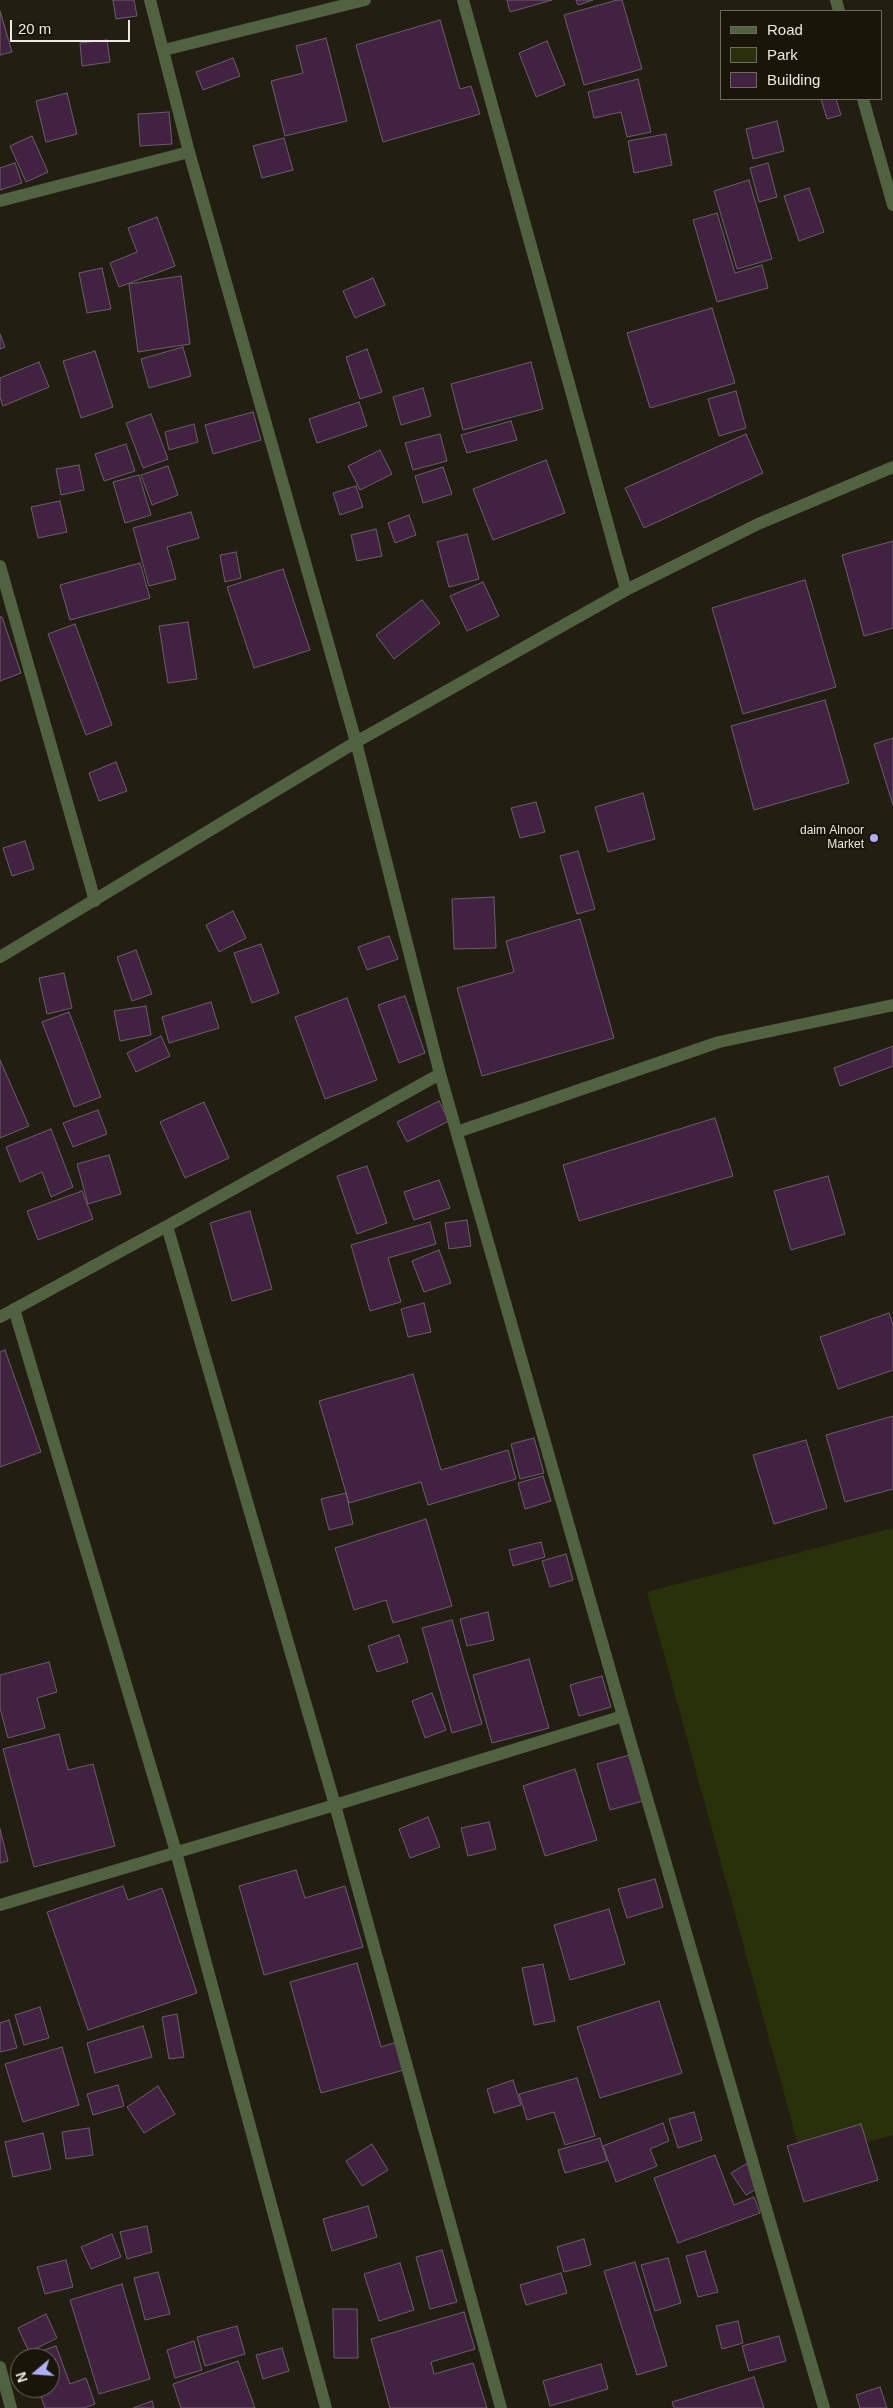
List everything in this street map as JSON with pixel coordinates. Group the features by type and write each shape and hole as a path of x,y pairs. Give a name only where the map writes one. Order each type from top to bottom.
{"street":[{"path":"150,0 189,152 356,742 440,1074 623,1716 824,2408"},
{"path":"164,50 366,0"},
{"path":"463,0 626,590"},
{"path":"863,100 893,205"},
{"path":"0,201 189,152"},
{"path":"0,956 95,901 356,742 626,590 758,524 893,467"},
{"path":"0,566 95,901"},
{"path":"457,1132 718,1042 893,1005"},
{"path":"0,1317 168,1226 440,1074"},
{"path":"168,1226 335,1805 501,2408"},
{"path":"14,1309 176,1852 326,2408"},
{"path":"0,1905 335,1805 623,1716"},
{"path":"0,2367 11,2408"}],"green space":[{"path":"893,1528 893,2135 802,2159 647,1592"}],"building":[{"path":"113,0 134,0 137,16 116,19"},
{"path":"507,0 552,0 510,12"},
{"path":"576,0 593,0 578,5"},
{"path":"622,0 642,69 584,85 564,15"},
{"path":"0,11 12,52 0,55"},
{"path":"440,20 460,89 471,86 480,114 383,142 356,45"},
{"path":"326,38 347,121 285,136 271,81 303,73 296,46"},
{"path":"107,40 110,62 82,66 80,43"},
{"path":"547,41 565,85 536,97 519,53"},
{"path":"233,58 240,76 203,90 196,72"},
{"path":"638,79 651,132 627,137 621,112 594,118 588,92"},
{"path":"67,93 77,134 46,142 36,101"},
{"path":"821,100 836,100 841,115 827,119"},
{"path":"169,112 172,144 140,146 138,114"},
{"path":"777,121 784,151 753,159 746,129"},
{"path":"666,134 672,165 634,173 628,141"},
{"path":"32,136 48,172 26,182 10,146"},
{"path":"284,138 293,170 262,178 253,146"},
{"path":"15,163 22,183 0,190 0,168"},
{"path":"768,163 777,197 759,202 750,168"},
{"path":"749,180 772,259 737,269 714,191"},
{"path":"809,188 824,232 799,241 784,196"},
{"path":"717,213 735,273 762,265 768,288 717,302 693,220"},
{"path":"157,217 175,266 119,287 110,263 137,252 128,228"},
{"path":"102,268 111,309 87,313 79,273"},
{"path":"181,276 190,344 138,352 129,284"},
{"path":"373,278 385,305 355,318 343,291"},
{"path":"712,308 735,383 650,408 627,333"},
{"path":"0,334 5,347 0,349"},
{"path":"183,347 191,376 149,388 141,359"},
{"path":"367,349 382,392 360,399 346,357"},
{"path":"95,351 113,407 81,418 63,361"},
{"path":"39,362 49,387 3,406 0,397 0,378"},
{"path":"531,362 543,409 463,430 451,384"},
{"path":"423,388 431,416 401,425 393,397"},
{"path":"736,391 746,428 719,436 708,399"},
{"path":"359,402 367,426 317,443 309,419"},
{"path":"253,412 261,440 213,454 205,425"},
{"path":"151,414 168,459 143,468 126,423"},
{"path":"511,421 517,440 467,453 461,435"},
{"path":"194,424 198,442 169,450 165,432"},
{"path":"440,434 447,461 413,470 405,443"},
{"path":"746,434 763,473 644,528 625,488"},
{"path":"126,444 135,471 104,481 95,454"},
{"path":"380,450 392,474 360,490 348,466"},
{"path":"546,460 565,513 493,540 473,489"},
{"path":"79,465 84,490 61,495 56,469"},
{"path":"168,466 178,495 152,505 141,475"},
{"path":"443,467 452,494 423,503 415,476"},
{"path":"139,475 151,515 125,523 113,482"},
{"path":"356,486 363,507 340,515 333,493"},
{"path":"60,501 67,532 38,538 31,507"},
{"path":"191,512 199,538 167,547 176,579 149,586 133,528"},
{"path":"409,515 416,535 395,543 388,523"},
{"path":"376,529 382,556 357,561 351,535"},
{"path":"467,534 479,579 449,587 437,542"},
{"path":"893,541 893,628 864,636 842,555"},
{"path":"236,552 241,578 225,582 220,555"},
{"path":"140,563 150,598 70,620 60,585"},
{"path":"283,569 310,650 254,668 227,587"},
{"path":"805,580 836,687 743,714 712,608"},
{"path":"483,582 499,616 467,631 450,596"},
{"path":"422,600 440,623 394,659 376,635"},
{"path":"0,617 2,617 21,673 0,681"},
{"path":"188,622 197,679 168,683 159,626"},
{"path":"75,624 112,725 86,735 48,634"},
{"path":"825,700 849,783 754,810 731,726"},
{"path":"893,738 893,805 874,744"},
{"path":"116,762 127,791 99,801 89,773"},
{"path":"643,793 655,839 608,852 595,807"},
{"path":"536,802 545,832 520,838 511,808"},
{"path":"25,841 34,869 12,876 3,848"},
{"path":"578,851 595,909 577,914 560,856"},
{"path":"494,897 496,948 454,949 452,899"},
{"path":"233,911 246,938 219,952 206,925"},
{"path":"580,919 614,1038 482,1076 457,988 514,972 506,941"},
{"path":"389,936 398,959 367,970 358,947"},
{"path":"261,944 279,993 252,1003 234,953"},
{"path":"136,950 152,994 132,1001 117,957"},
{"path":"64,973 72,1008 47,1014 39,978"},
{"path":"405,996 425,1053 399,1063 378,1005"},
{"path":"347,998 377,1080 325,1099 295,1017"},
{"path":"211,1002 219,1028 169,1043 162,1017"},
{"path":"146,1006 151,1035 120,1041 114,1011"},
{"path":"69,1012 101,1097 74,1107 42,1022"},
{"path":"161,1036 170,1056 136,1072 127,1053"},
{"path":"893,1046 893,1066 840,1086 834,1068"},
{"path":"0,1060 29,1126 0,1138"},
{"path":"439,1101 449,1121 407,1142 397,1122"},
{"path":"204,1102 229,1158 185,1178 160,1122"},
{"path":"98,1110 107,1134 73,1147 63,1123"},
{"path":"715,1118 733,1176 579,1221 563,1165"},
{"path":"51,1129 73,1187 51,1197 42,1172 20,1182 6,1147"},
{"path":"109,1155 121,1194 88,1204 77,1164"},
{"path":"367,1166 387,1223 357,1234 337,1176"},
{"path":"828,1176 845,1234 791,1250 774,1191"},
{"path":"439,1180 450,1208 414,1220 404,1192"},
{"path":"82,1191 93,1219 38,1240 27,1211"},
{"path":"250,1211 272,1289 232,1301 210,1223"},
{"path":"467,1220 471,1246 449,1249 445,1223"},
{"path":"430,1222 436,1244 388,1258 401,1302 370,1311 351,1245"},
{"path":"439,1250 451,1283 424,1292 412,1261"},
{"path":"424,1303 431,1332 408,1337 401,1309"},
{"path":"889,1313 893,1325 893,1370 838,1389 820,1337"},
{"path":"5,1350 41,1452 0,1467 0,1352"},
{"path":"413,1374 441,1470 508,1450 516,1479 428,1505 421,1482 349,1503 319,1401"},
{"path":"893,1416 893,1489 845,1502 826,1435"},
{"path":"534,1438 544,1473 520,1479 511,1444"},
{"path":"806,1440 827,1508 774,1524 753,1455"},
{"path":"543,1476 551,1501 525,1509 518,1483"},
{"path":"346,1493 353,1524 329,1530 321,1499"},
{"path":"426,1519 452,1606 393,1623 386,1600 354,1610 335,1548"},
{"path":"541,1542 545,1557 513,1566 509,1550"},
{"path":"566,1554 573,1580 550,1587 542,1561"},
{"path":"488,1612 494,1640 467,1646 460,1619"},
{"path":"452,1620 482,1724 452,1733 422,1628"},
{"path":"399,1635 408,1662 377,1672 368,1646"},
{"path":"529,1659 549,1728 492,1743 473,1675"},
{"path":"49,1662 57,1692 37,1698 45,1728 8,1738 0,1708 0,1675"},
{"path":"602,1676 611,1707 579,1716 570,1685"},
{"path":"432,1693 446,1730 425,1738 412,1701"},
{"path":"59,1734 68,1770 93,1764 115,1846 34,1867 3,1749"},
{"path":"630,1755 643,1801 610,1810 597,1764"},
{"path":"575,1769 597,1840 545,1856 523,1786"},
{"path":"428,1817 440,1847 410,1858 399,1829"},
{"path":"489,1822 496,1849 468,1856 461,1828"},
{"path":"0,1829 8,1861 0,1863"},
{"path":"296,1870 305,1898 345,1886 363,1947 264,1975 239,1886"},
{"path":"655,1879 663,1907 627,1918 618,1889"},
{"path":"123,1886 128,1900 162,1888 197,1993 88,2030 47,1912"},
{"path":"609,1909 625,1964 570,1980 554,1925"},
{"path":"357,1963 381,2047 403,2040 411,2068 321,2093 290,1982"},
{"path":"543,1964 555,2021 534,2025 522,1968"},
{"path":"659,2001 682,2073 600,2098 577,2027"},
{"path":"40,2007 49,2038 24,2045 15,2015"},
{"path":"177,2014 184,2057 169,2059 162,2017"},
{"path":"9,2020 17,2048 0,2052 0,2023"},
{"path":"143,2026 152,2057 95,2073 87,2043"},
{"path":"62,2047 79,2105 23,2122 5,2064"},
{"path":"577,2078 595,2136 565,2145 554,2112 527,2120 519,2094"},
{"path":"513,2080 521,2105 494,2113 487,2089"},
{"path":"118,2085 124,2106 93,2115 87,2094"},
{"path":"158,2086 175,2114 144,2133 127,2107"},
{"path":"694,2112 702,2140 678,2148 669,2119"},
{"path":"663,2123 669,2141 650,2149 657,2166 616,2182 603,2146"},
{"path":"861,2124 878,2180 804,2202 787,2146"},
{"path":"89,2128 93,2155 66,2159 62,2132"},
{"path":"43,2133 51,2169 13,2177 5,2142"},
{"path":"600,2138 607,2161 565,2173 558,2150"},
{"path":"372,2144 388,2170 362,2186 346,2161"},
{"path":"715,2155 734,2205 754,2197 760,2213 678,2243 654,2178"},
{"path":"751,2161 765,2184 746,2195 731,2173"},
{"path":"368,2206 377,2237 332,2251 323,2219"},
{"path":"147,2226 152,2252 127,2259 120,2232"},
{"path":"112,2234 121,2257 91,2269 81,2247"},
{"path":"584,2239 591,2265 564,2272 557,2247"},
{"path":"442,2250 457,2302 430,2309 416,2257"},
{"path":"705,2251 718,2292 698,2297 686,2256"},
{"path":"668,2258 681,2303 655,2311 641,2265"},
{"path":"66,2260 73,2287 45,2294 37,2267"},
{"path":"635,2262 667,2366 637,2375 604,2271"},
{"path":"400,2263 414,2310 379,2321 364,2274"},
{"path":"158,2272 170,2314 145,2320 134,2278"},
{"path":"561,2273 567,2293 526,2305 520,2285"},
{"path":"122,2284 150,2379 99,2394 70,2300"},
{"path":"333,2309 357,2309 358,2358 334,2358"},
{"path":"464,2312 475,2349 431,2362 434,2374 473,2363 487,2408 390,2408 371,2339"},
{"path":"46,2314 57,2338 37,2348 27,2348 18,2328"},
{"path":"738,2321 743,2343 722,2349 716,2326"},
{"path":"237,2326 245,2354 205,2366 197,2337"},
{"path":"779,2336 786,2361 749,2371 742,2346"},
{"path":"194,2341 202,2370 175,2378 167,2350"},
{"path":"282,2348 289,2371 263,2379 256,2355"},
{"path":"60,2357 70,2384 86,2378 95,2404 84,2408 45,2408 42,2398 60,2398"},
{"path":"238,2361 255,2408 181,2408 173,2384"},
{"path":"601,2364 608,2389 550,2406 543,2381"},
{"path":"754,2377 764,2408 674,2408 672,2402"},
{"path":"880,2387 887,2408 860,2408 856,2395"},
{"path":"152,2401 154,2408 133,2408"}],"place":[{"name":"daim Alnoor Market","path":"874,838"}]}
